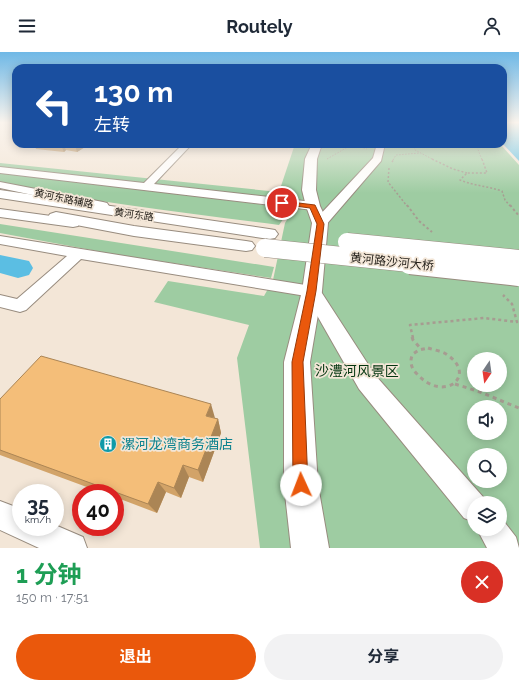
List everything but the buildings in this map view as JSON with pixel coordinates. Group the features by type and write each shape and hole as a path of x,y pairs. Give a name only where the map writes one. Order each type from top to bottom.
{"main road":[{"name":"黄河东路","path":"0,194 152,217 267,241"},
{"name":"黄河东路","path":"0,207 134,231 267,241"},
{"name":"黄河路沙河大桥","path":"267,241 519,259"},
{"name":"黄河路沙河大桥","path":"267,241 519,275"}],"street":[{"path":"146,187 184,148"},
{"path":"317,215 378,159 380,148"},
{"path":"310,548 301,485 297,362 312,291 317,215 309,190 314,153"},
{"path":"0,170 146,187 317,215"},
{"name":"黄河东路辅路","path":"0,185 152,217"},
{"name":"黄河东路辅路","path":"0,213 134,231"},
{"path":"0,240 78,254 312,291 367,382 467,500"},
{"path":"0,301 20,306 78,254"},
{"path":"0,515 12,520"},
{"path":"46,536 72,548"},
{"path":"497,536 505,548"}],"path":[{"path":"314,153 322,161 347,148"},
{"path":"414,148 415,150 455,171 467,173 487,173 478,148"},
{"path":"467,173 460,180 476,186 489,187 502,191 505,200 519,216"},
{"path":"455,384 460,375 455,362 449,357 428,348 421,349 412,355 410,361 412,368 423,380 440,387 448,387 455,384 487,394 519,408"}],"green space":[{"name":"沙澧河风景区","path":"294,148 504,148 519,165 519,548 260,548 237,358 249,325 154,302 168,281 264,296 273,280 285,223 293,210 293,202 0,168 0,163 279,192"},
{"path":"0,173 291,208 279,225 139,207 35,190 0,183"},
{"path":"0,224 274,267 271,278 113,254 0,233"}],"water":[{"path":"507,146 519,146 519,161 507,148"}],"waterway":[{"path":"0,264 18,268"}],"place":[{"name":"漯河龙湾商务酒店","path":"108,444"}],"route":[{"path":"282,203 313,206 320,224 312,291 297,362 301,485"}]}
